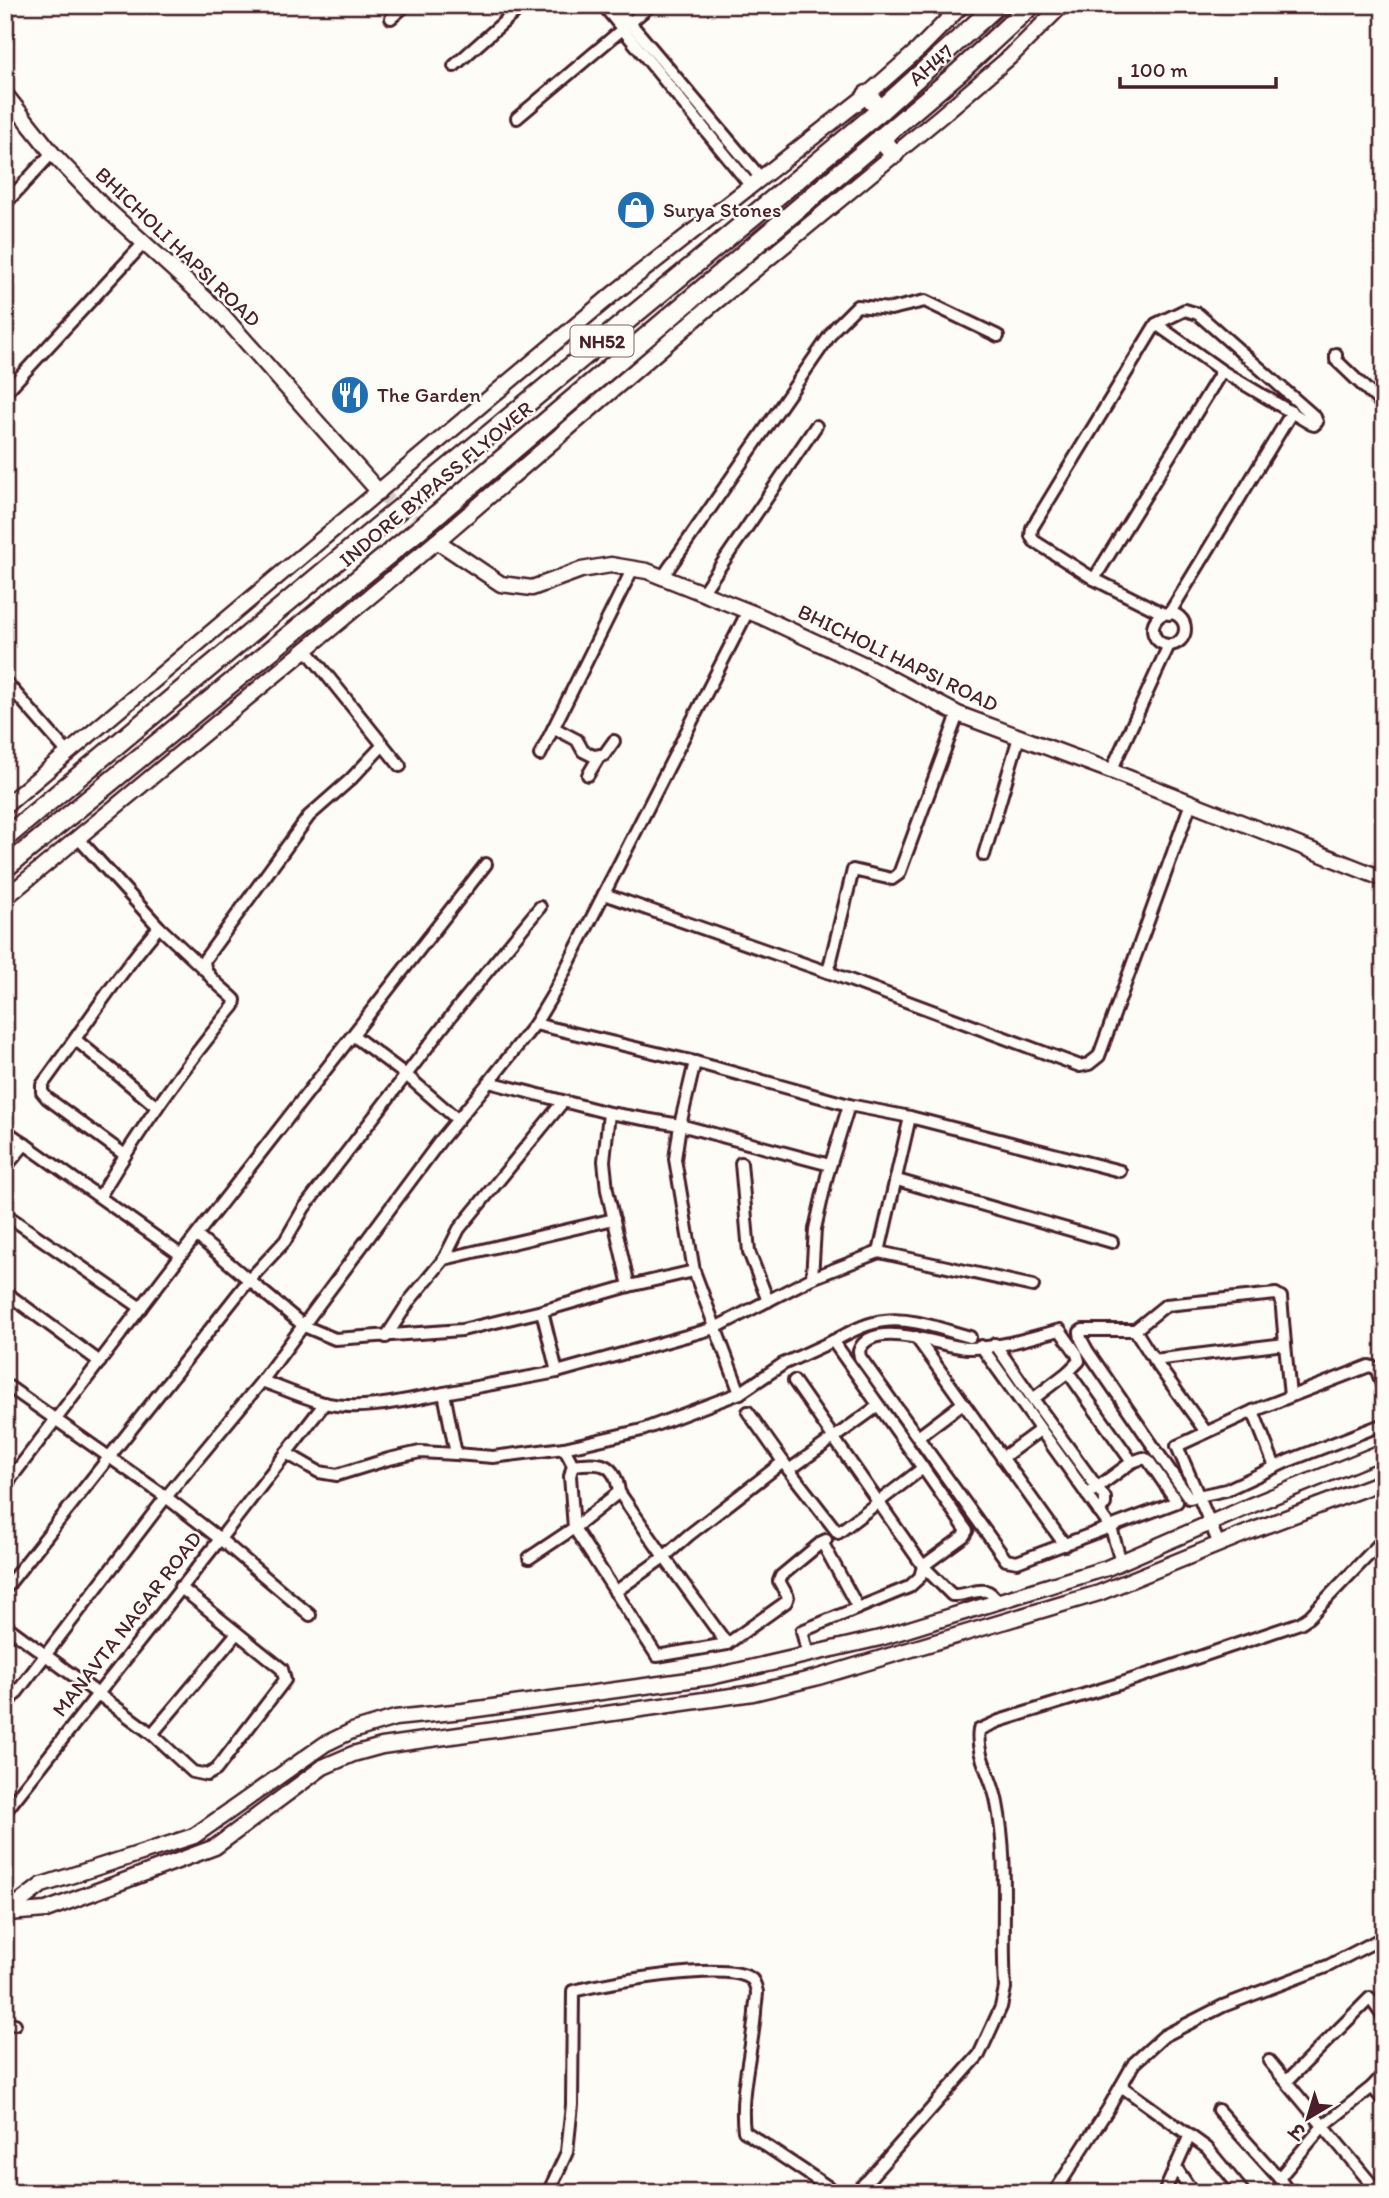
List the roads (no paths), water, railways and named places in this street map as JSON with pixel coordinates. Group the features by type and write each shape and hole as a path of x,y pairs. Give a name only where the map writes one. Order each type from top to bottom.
{"highway":[{"name":"NH52","path":"880,110 997,5"},
{"name":"AH47","path":"885,133 959,72 1031,5"},
{"path":"867,95 880,110"},
{"name":"INDORE BYPASS FLYOVER","path":"5,838 880,110"},
{"path":"885,133 894,154"},
{"name":"INDORE BYPASS FLYOVER","path":"5,868 411,536 885,133"}],"street":[{"path":"391,18 406,5"},
{"path":"454,66 523,5"},
{"path":"603,5 627,26 755,181"},
{"path":"615,5 627,26"},
{"path":"517,118 651,5"},
{"path":"5,806 613,294 867,95 919,49 962,5"},
{"path":"5,898 304,648 437,541 707,309 1011,56 1062,5"},
{"name":"BHICHOLI HAPSI ROAD","path":"5,94 52,153 100,203 218,310 379,492"},
{"path":"5,204 52,153"},
{"path":"5,393 144,243"},
{"path":"662,578 835,328 857,306 891,309 925,301 998,336"},
{"path":"1156,324 1222,370 1292,412 1311,424 1317,422 1315,417 1198,314 1185,310 1156,324 1032,528 1031,536 1034,541 1094,579 1166,614 1182,620 1185,630 1178,643 1168,645 1156,638 1153,629 1156,620 1166,614 1292,412"},
{"path":"1336,354 1336,360 1384,406"},
{"path":"1094,579 1222,370"},
{"path":"702,593 816,426"},
{"name":"BHICHOLI HAPSI ROAD","path":"437,541 501,584 532,588 582,570 611,565 647,571 748,611 863,664 958,714 1111,771 1384,879"},
{"path":"540,755 633,568"},
{"path":"5,1708 166,1497 262,1381 440,1141 536,1024 748,611"},
{"path":"1111,771 1168,645"},
{"path":"304,648 400,766"},
{"path":"5,681 68,753"},
{"path":"828,972 853,870 892,879 899,874 958,714"},
{"path":"554,727 577,740 583,751 593,755 604,755 614,741"},
{"path":"984,855 1019,737"},
{"path":"205,970 205,959 309,816 351,779 383,745"},
{"path":"588,775 600,755"},
{"path":"604,894 828,972 1080,1066 1089,1064 1099,1056 1191,803"},
{"path":"78,838 159,927 235,1000 234,1006 189,1060 100,1196"},
{"path":"5,1486 486,864"},
{"path":"5,1589 249,1280 285,1241 304,1208 540,907"},
{"path":"125,1155 47,1098 42,1092 42,1085 125,967 159,927"},
{"path":"536,1024 695,1062 849,1105 910,1117 1120,1171"},
{"path":"354,1036 406,1075 458,1120"},
{"path":"76,1040 157,1107"},
{"path":"695,1062 675,1159 694,1270 740,1393"},
{"path":"489,1083 562,1103 680,1125 830,1165"},
{"path":"386,1337 410,1300 444,1259 459,1229 562,1103"},
{"path":"812,1278 816,1229 830,1165 849,1105"},
{"path":"609,1113 604,1161 607,1189 629,1286"},
{"path":"879,1252 910,1117"},
{"path":"5,1130 181,1255"},
{"path":"5,1168 25,1144"},
{"path":"741,1163 750,1252 768,1301"},
{"path":"897,1180 1112,1242"},
{"path":"5,1214 141,1308"},
{"path":"444,1259 614,1219"},
{"path":"197,1236 304,1326 335,1339 462,1330 694,1270"},
{"path":"262,1381 325,1403 363,1405 557,1372 715,1328 812,1278 879,1252 1033,1286"},
{"path":"5,1292 100,1362"},
{"path":"1290,1396 1281,1297 1276,1294 1166,1306 1135,1330 1083,1330 1081,1339 1189,1498 1226,1490 1275,1467 1384,1424"},
{"path":"542,1311 557,1372"},
{"path":"286,1453 319,1472 337,1475 419,1452 493,1457 564,1448 642,1430 740,1393 783,1364 861,1326 884,1321 917,1324 970,1337"},
{"path":"1033,1399 1079,1361 1060,1330 995,1344 958,1347 916,1337 887,1335 866,1341 859,1350 860,1357 1006,1560 1017,1562 1177,1503 1148,1460 1139,1459 1087,1495"},
{"path":"1135,1330 1206,1432"},
{"path":"916,1337 1065,1545"},
{"path":"808,1654 802,1631 909,1587 920,1577 923,1566 967,1531 833,1341"},
{"path":"1154,1360 1285,1343"},
{"path":"995,1344 1105,1498 1105,1504 1099,1512"},
{"path":"981,1346 1111,1528 1121,1562"},
{"path":"1219,1544 1177,1446 1253,1411 1371,1365 1376,1368 1384,1390"},
{"path":"1068,1372 1132,1462"},
{"path":"794,1381 923,1566 952,1595 982,1589 988,1590 997,1602"},
{"name":"MANAVTA NAGAR ROAD","path":"5,1384 166,1497 220,1539 5,1812"},
{"path":"444,1393 456,1454"},
{"path":"310,1615 220,1539 325,1403"},
{"path":"918,1437 963,1403"},
{"path":"615,1592 786,1466 878,1406"},
{"path":"1253,1411 1275,1467"},
{"path":"748,1412 838,1533"},
{"path":"1002,1458 1040,1430"},
{"path":"564,1448 573,1465 570,1476 574,1528 657,1656 727,1644 786,1602 788,1597 780,1585 781,1576 822,1542 838,1533 923,1468"},
{"path":"5,1913 42,1885 194,1836 325,1744 352,1731 395,1717 463,1712 711,1677 880,1638 1121,1562 1384,1451"},
{"path":"573,1465 597,1462 611,1469 618,1481 619,1492 727,1644"},
{"path":"5,1913 46,1910 215,1847 323,1767 353,1754 382,1746 752,1693 815,1678 1099,1593 1384,1481"},
{"path":"529,1558 574,1528 619,1492"},
{"path":"854,2193 979,2055 1001,2007 1005,1988 1004,1854 997,1802 977,1744 979,1730 999,1721 1300,1623 1310,1617 1384,1539"},
{"path":"822,1542 858,1608"},
{"path":"5,1625 152,1734 193,1772 207,1775 216,1770 285,1681 282,1668 180,1587"},
{"path":"152,1734 237,1633"},
{"path":"1054,2193 1134,2063 1164,2036 1223,2006 1328,1966 1384,1937"},
{"path":"548,2193 567,2152 572,2105 573,1990 610,1982 722,1971 748,1977 753,1980 757,1991 742,2114 744,2131 837,2193"},
{"path":"1287,2081 1370,1998 1384,2018"},
{"path":"1269,2061 1379,2193"},
{"path":"1279,2178 1323,2126 1372,2087 1384,2074"},
{"path":"1121,2086 1207,2148 1244,2193"},
{"path":"1372,2087 1384,2101"},
{"path":"1218,2110 1279,2178 1289,2193"},
{"path":"1164,2193 1189,2137"},
{"path":"1175,2166 1194,2193"}],"tunnel":[{"path":"379,492 437,541"}],"place":[{"name":"Surya Stones","path":"636,210"},
{"name":"The Garden","path":"350,395"}]}
